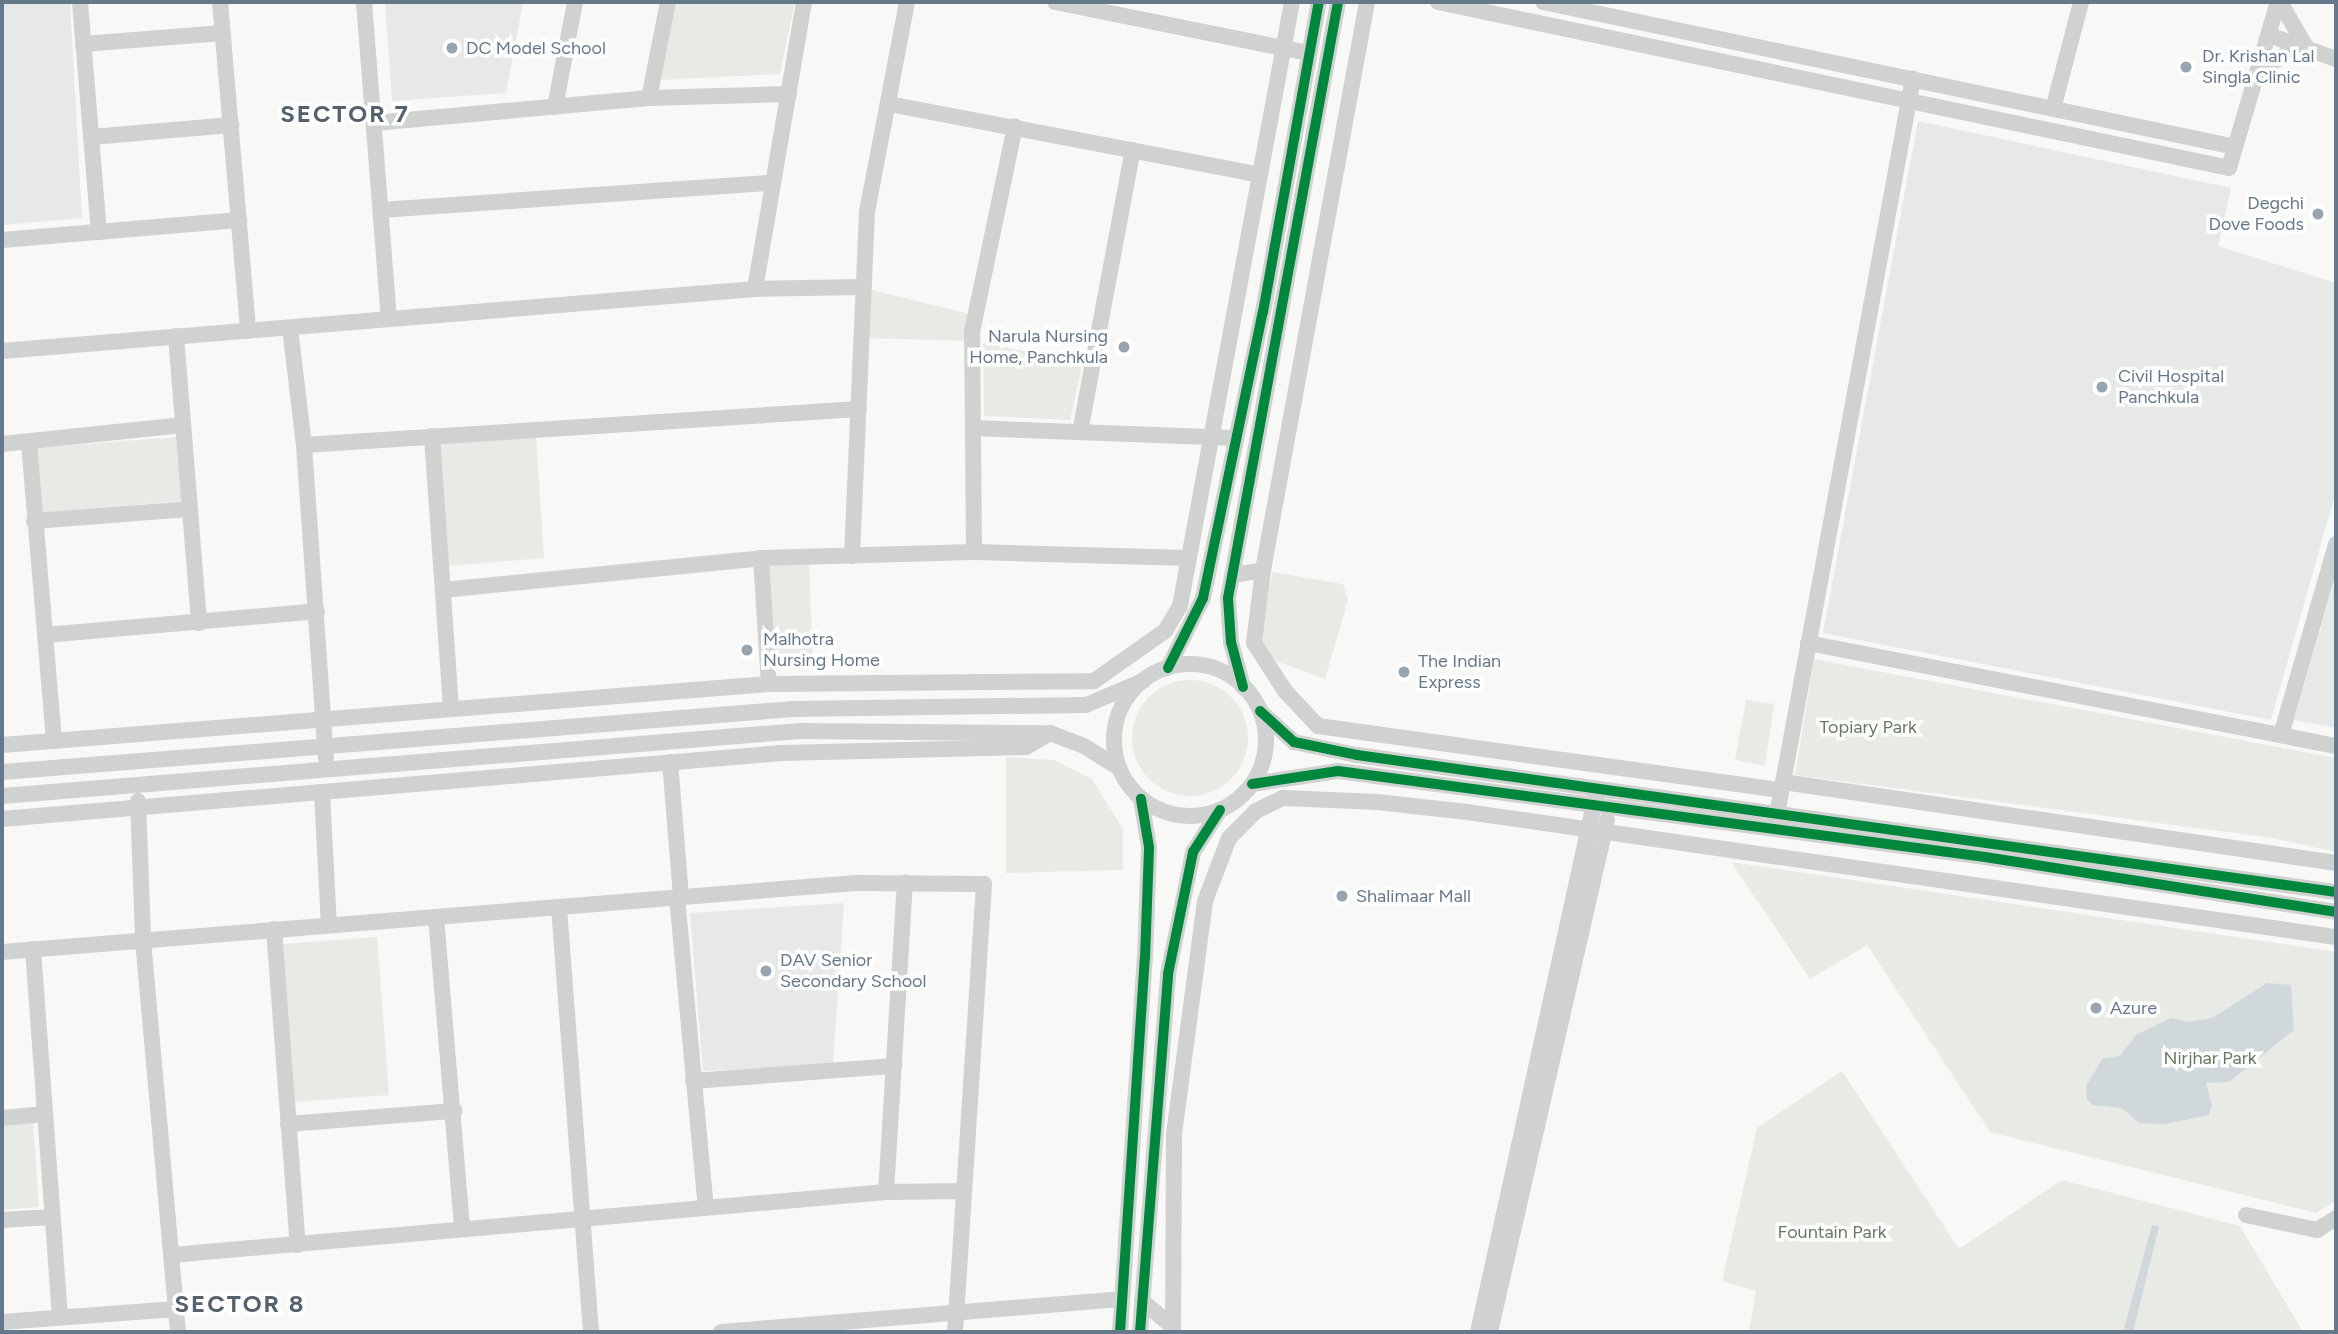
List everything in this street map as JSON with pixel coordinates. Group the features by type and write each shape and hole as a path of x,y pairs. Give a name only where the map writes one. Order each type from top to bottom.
{"street":[{"path":"80,2 99,232"},
{"path":"220,2 248,331"},
{"path":"364,2 389,319"},
{"path":"555,107 575,2"},
{"path":"649,98 668,2"},
{"path":"755,289 804,2"},
{"path":"852,556 867,212 907,2"},
{"path":"1055,2 1104,6 1309,54 1326,68"},
{"path":"2,745 769,684 1006,679 1094,681 1119,666 1165,631 1180,606 1292,2"},
{"path":"1168,668 1203,598 1319,2"},
{"path":"1338,2 1228,598 1231,642 1243,687 1260,711 1294,742 1357,755 2336,892"},
{"path":"1367,2 1263,570 1254,643 1285,691 1318,726 1782,786 2336,863"},
{"path":"1438,2 2229,168 2279,2"},
{"path":"1543,2 2235,147"},
{"path":"2053,108 2081,2"},
{"path":"2279,2 2308,49"},
{"path":"83,44 223,33"},
{"path":"2269,35 2336,59"},
{"path":"1309,54 1329,47"},
{"path":"2258,70 2285,55 2308,49"},
{"path":"1774,829 1913,79"},
{"path":"374,123 649,98 789,94"},
{"path":"889,104 1261,175"},
{"path":"91,137 231,125"},
{"path":"974,552 972,332 1015,126"},
{"path":"1080,432 1133,150"},
{"path":"381,210 772,183"},
{"path":"2,240 239,220"},
{"path":"2,351 755,289 862,287"},
{"path":"290,328 304,445 325,720 326,769"},
{"path":"176,337 199,623"},
{"path":"1267,389 1295,395"},
{"path":"304,445 859,409"},
{"path":"2,444 183,425"},
{"path":"973,428 1236,438"},
{"path":"432,436 450,708"},
{"path":"29,443 54,741"},
{"path":"34,521 189,509"},
{"path":"2281,735 2336,544"},
{"path":"443,590 761,558 974,552 1189,558"},
{"path":"761,558 769,684"},
{"path":"1233,575 1263,570"},
{"path":"45,635 317,611"},
{"path":"1808,643 2336,746"},
{"path":"2,772 793,709 1086,705 1168,668 1200,665 1243,687"},
{"path":"1006,679 1021,706"},
{"path":"1119,768 1114,730 1119,711 1143,681"},
{"path":"1140,1332 1168,974 1193,852 1220,810 1252,783 1265,748 1260,711"},
{"path":"406,741 417,712"},
{"path":"2,796 800,731 1050,733 1084,746 1119,768 1141,799 1149,847 1145,958 1120,1332"},
{"path":"2,819 781,752 1026,747 1050,733"},
{"path":"136,762 143,940 178,1332"},
{"path":"670,762 693,1081 706,1208"},
{"path":"1252,783 1338,771 1774,829 2336,912"},
{"path":"1436,808 1439,785"},
{"path":"1478,1332 1605,789"},
{"path":"322,793 329,925"},
{"path":"1173,1330 1174,1134 1205,901 1220,854 1238,826 1283,798 1436,808 1596,829 2336,937"},
{"path":"1141,799 1179,815 1220,810"},
{"path":"1490,1332 1596,829"},
{"path":"886,1192 905,883"},
{"path":"2,952 679,897 905,883 984,884 955,1332"},
{"path":"559,907 591,1332"},
{"path":"436,916 462,1227"},
{"path":"274,929 298,1245"},
{"path":"33,949 61,1317"},
{"path":"693,1081 894,1066"},
{"path":"288,1124 454,1111"},
{"path":"2,1118 45,1114"},
{"path":"172,1255 298,1245 462,1227 886,1192 964,1191"},
{"path":"2246,1215 2317,1230 2336,1218"},
{"path":"2,1220 52,1217"},
{"path":"721,1332 1121,1299"},
{"path":"1142,1301 1173,1330"},
{"path":"2,1322 176,1309"}],"shaded area":[{"path":"2,2 70,2 82,218 2,225"},
{"name":"DC Model School","path":"385,2 523,2 506,93 392,101"},
{"name":"Civil Hospital Panchkula","path":"1918,121 2231,188 2218,246 2336,283 2336,491 2271,720 1823,633"},
{"path":"2336,576 2336,728 2294,720"},
{"name":"DAV Senior Secondary School","path":"844,903 833,1065 703,1071 690,913"},
{"path":"2267,983 2291,985 2294,1030 2229,1082 2206,1083 2212,1105 2209,1115 2165,1124 2139,1123 2122,1108 2093,1105 2087,1099 2086,1086 2103,1058 2120,1056 2136,1035 2171,1018 2189,1022 2212,1018"},
{"path":"2152,1225 2159,1227 2133,1332 2123,1332"}],"green space":[{"path":"676,2 795,2 780,74 660,80"},
{"path":"868,289 974,315 971,341 863,338"},
{"path":"983,343 1083,362 1070,420 984,416"},
{"path":"176,437 182,501 39,513 34,448"},
{"path":"536,437 544,558 449,566 439,442"},
{"path":"809,557 813,669 769,670 765,558"},
{"path":"1272,572 1343,584 1348,600 1325,679 1276,661 1260,645"},
{"name":"Topiary Park","path":"1814,659 2336,758 2336,852 2272,838 1795,775"},
{"path":"1190,680 1212,685 1231,697 1243,716 1248,738 1243,760 1231,779 1212,791 1190,796 1168,791 1149,779 1137,760 1132,738 1137,716 1149,697 1168,685"},
{"path":"1746,700 1774,704 1765,766 1735,760"},
{"path":"1006,757 1054,760 1092,779 1123,829 1123,870 1006,873"},
{"name":"Nirjhar Park","path":"1731,862 2336,952 2336,1201 2316,1213 1990,1132 1867,945 1810,979"},
{"path":"377,937 389,1095 295,1102 283,944"},
{"name":"Fountain Park","path":"1842,1071 1959,1249 2062,1180 2240,1226 2303,1332 1749,1332 1756,1291 1722,1281 1757,1128"},
{"path":"33,1122 39,1207 2,1210 2,1124"}],"cycle path":[{"path":"1168,668 1203,598 1263,312 1319,2"},
{"path":"1243,687 1231,642 1228,598 1338,2"},
{"path":"1260,711 1294,742 1357,755 2336,892"},
{"path":"1252,784 1338,771 1985,857 2336,912"},
{"path":"1120,1332 1145,958 1149,847 1141,799"},
{"path":"1140,1332 1168,974 1193,852 1220,810"}],"place":[{"name":"DC Model School","path":"452,48"},
{"name":"Dr. Krishan Lal Singla Clinic","path":"2186,67"},
{"name":"Degchi Dove Foods","path":"2318,214"},
{"name":"Narula Nursing Home, Panchkula","path":"1124,347"},
{"name":"Civil Hospital Panchkula","path":"2102,387"},
{"name":"Malhotra Nursing Home","path":"747,650"},
{"name":"The Indian Express","path":"1404,672"},
{"name":"Shalimaar Mall","path":"1342,896"},
{"name":"DAV Senior Secondary School","path":"766,971"},
{"name":"Azure","path":"2096,1008"}],"district":[{"name":"SECTOR 7","path":"345,114"},
{"name":"SECTOR 8","path":"240,1304"}]}
